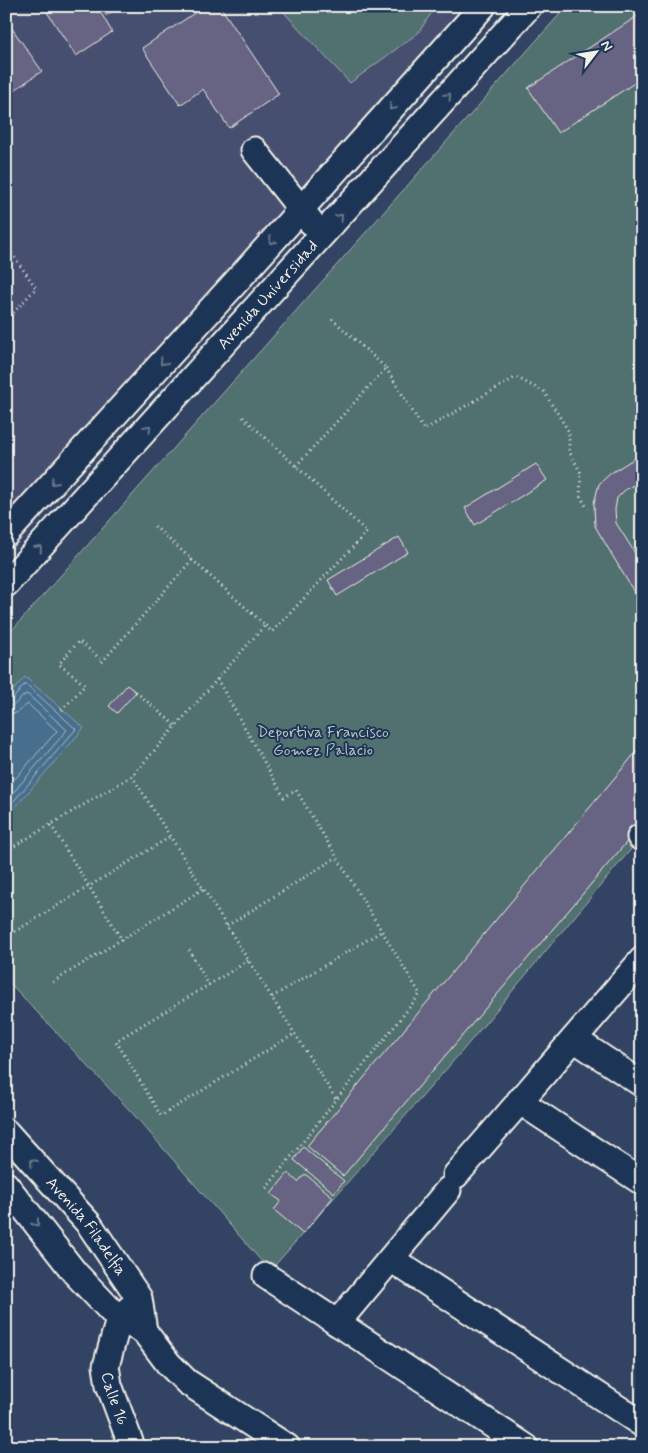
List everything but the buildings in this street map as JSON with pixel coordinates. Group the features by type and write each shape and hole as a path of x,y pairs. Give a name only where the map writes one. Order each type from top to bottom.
{"street":[{"name":"Avenida Universidad","path":"6,534 234,284 483,6"},
{"name":"Avenida Universidad","path":"6,584 323,236 529,6"},
{"path":"254,150 323,236"},
{"path":"234,284 260,305"},
{"path":"337,1323 519,1101 642,960"},
{"path":"574,1039 642,1084"},
{"path":"519,1101 642,1182"},
{"name":"Avenida Filadelfia","path":"6,1132 89,1224 139,1298 144,1331"},
{"name":"Avenida Filadelfia","path":"6,1185 75,1272 119,1319 144,1331 168,1363 187,1382 287,1447"},
{"path":"391,1259 642,1424"},
{"path":"266,1276 526,1447"},
{"name":"Calle 16","path":"132,1447 109,1386 106,1366 119,1319 139,1298"}],"path":[{"path":"6,245 36,288 6,321"},
{"path":"332,319 386,368 424,430 516,377 544,392 568,432 569,451 581,473 580,496 588,509"},
{"path":"296,466 386,368"},
{"path":"152,524 272,632 367,532 243,417"},
{"path":"62,710 85,685 59,664 79,641 103,662 192,560"},
{"path":"6,851 132,776 265,625"},
{"path":"217,679 284,797 296,790 420,994 264,1191"},
{"path":"136,692 176,726"},
{"path":"132,776 336,1099"},
{"path":"51,825 122,940"},
{"path":"6,937 170,837"},
{"path":"227,926 337,857"},
{"path":"53,982 203,889"},
{"path":"272,997 382,931"},
{"path":"189,950 209,985"},
{"path":"248,961 116,1041 161,1116 294,1034"}],"shaded area":[{"path":"6,6 489,6 6,559"}],"green space":[{"path":"99,6 119,6 120,7 106,16"},
{"path":"278,6 436,6 418,33 350,83"},
{"name":"Deportiva Francisco Gomez Palacio","path":"567,6 642,6 642,836 463,1050 270,1271 135,1116 6,979 6,637"}],"water":[{"path":"25,677 84,728 6,818 6,698"}]}
